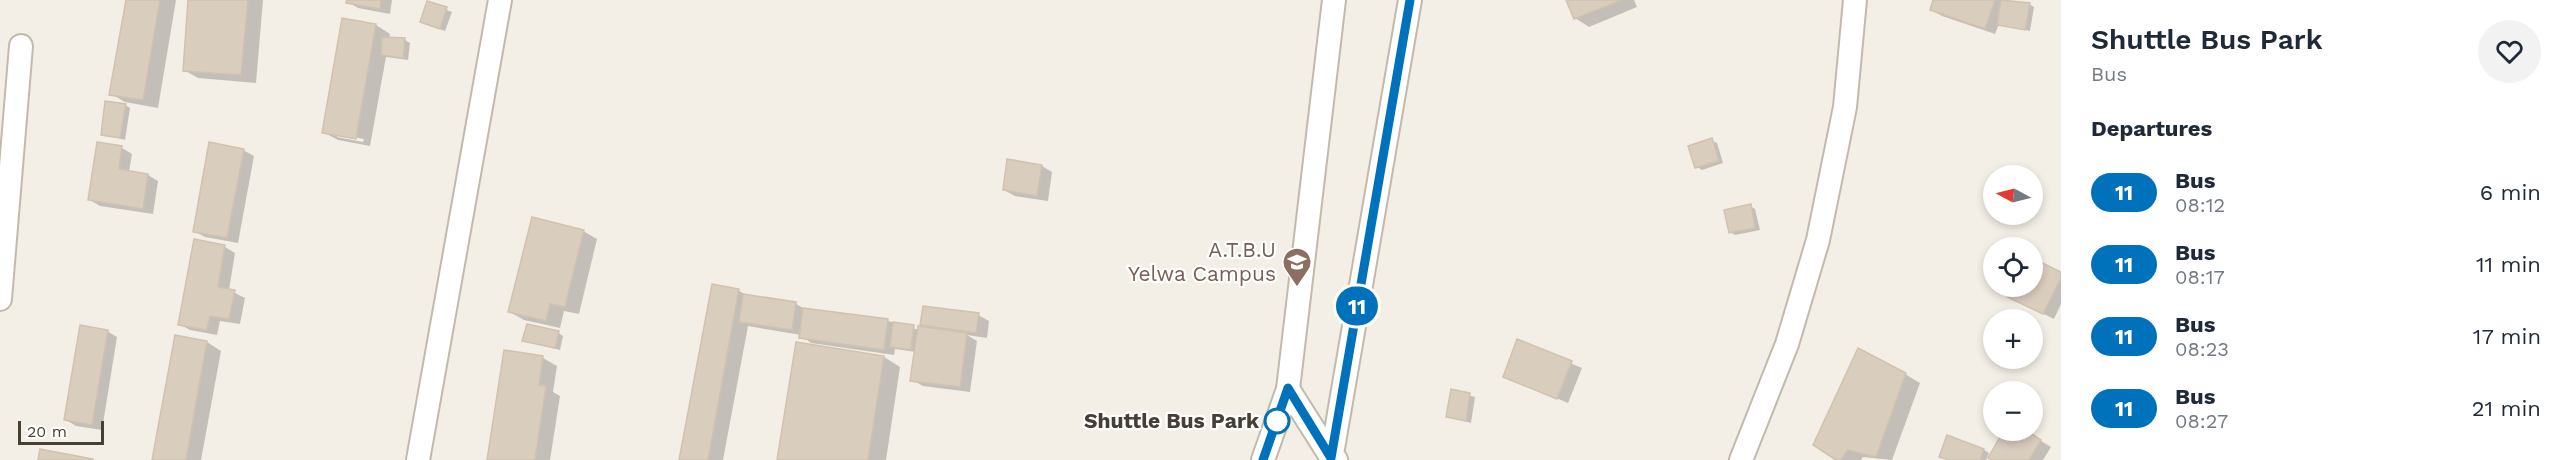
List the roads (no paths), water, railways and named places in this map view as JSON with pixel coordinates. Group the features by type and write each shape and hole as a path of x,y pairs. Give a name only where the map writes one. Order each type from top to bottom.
{"street":[{"path":"418,460 500,0"},
{"path":"1263,460 1288,388 1334,0"},
{"path":"1332,459 1410,0"},
{"path":"1740,460 1787,344 1818,240 1845,107 1855,0"},
{"path":"0,299 21,46"},
{"path":"1288,388 1332,459"}],"place":[{"name":"A.T.B.U Yelwa Campus","path":"1297,288"},
{"name":"Shuttle Bus Park","path":"1277,421"}]}
